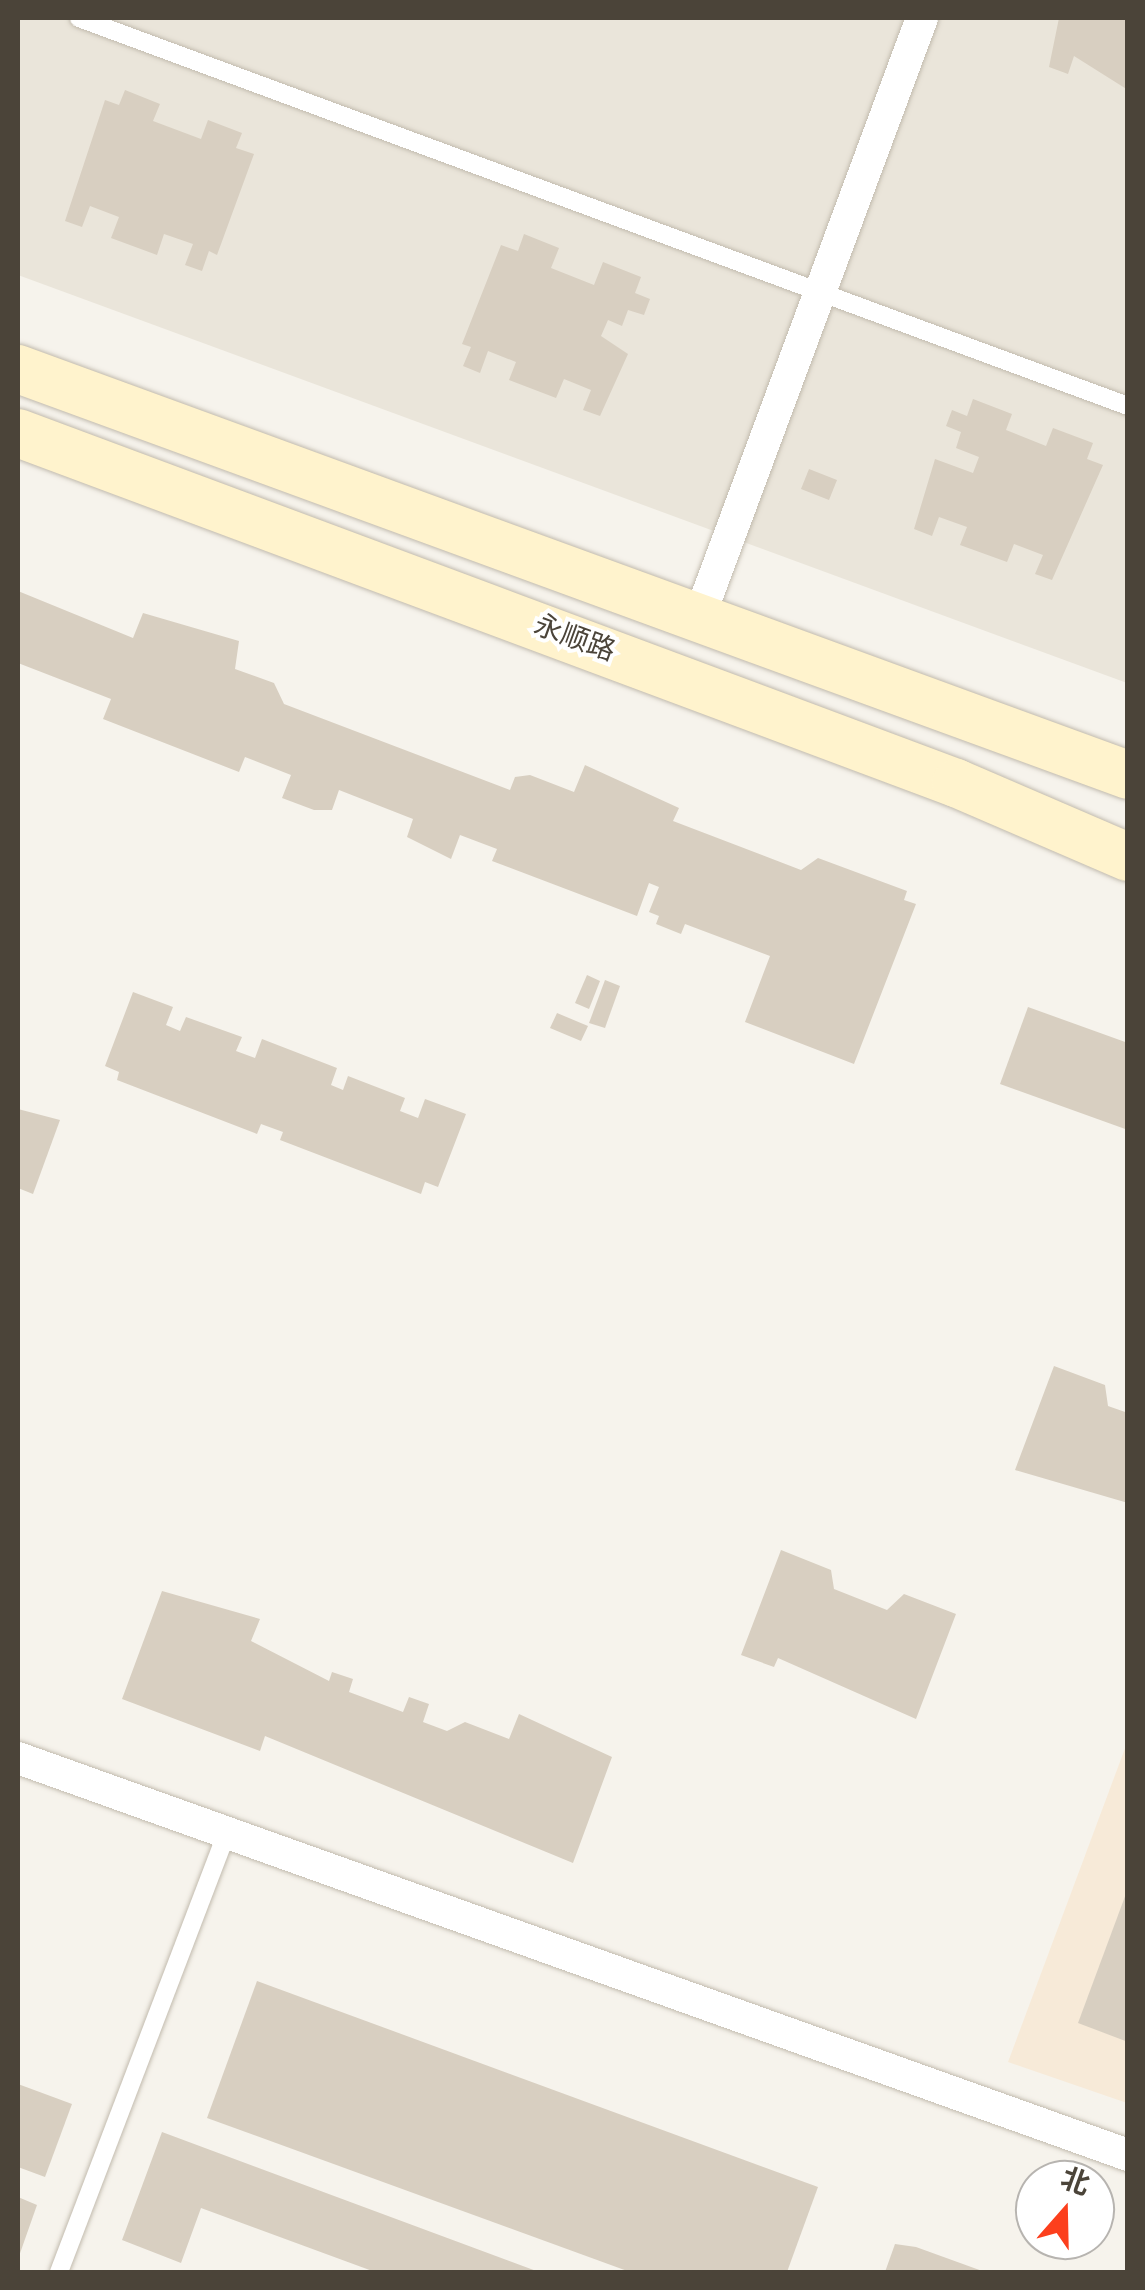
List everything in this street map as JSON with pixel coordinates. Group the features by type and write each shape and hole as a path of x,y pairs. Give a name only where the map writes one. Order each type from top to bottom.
{"main road":[{"path":"18,369 698,623 1128,775"},
{"name":"永顺路","path":"18,432 956,783 1128,857"}],"street":[{"path":"698,623 922,18"},
{"path":"18,1758 1128,2156"}],"lane":[{"path":"80,18 822,289 1128,406"},
{"path":"59,2272 227,1833"}],"shaded area":[{"path":"18,18 1127,18 1127,683 18,275"},
{"path":"1127,1743 1127,2103 1008,2062"}],"building":[{"path":"1059,18 1128,18 1128,90 1074,56 1068,74 1049,67"},
{"path":"125,90 160,104 153,121 201,139 208,120 242,133 236,148 254,154 217,255 209,251 202,271 185,265 193,244 164,234 157,255 111,238 119,217 90,206 82,227 65,221 105,100 119,105"},
{"path":"524,234 559,248 551,268 594,285 603,262 641,277 635,293 650,299 644,315 628,310 622,326 608,320 601,336 628,354 600,416 583,410 591,390 564,379 556,398 509,380 516,362 488,351 480,373 463,366 471,347 462,344 501,245 518,251"},
{"path":"973,399 1012,414 1006,430 1046,446 1053,428 1093,443 1087,459 1103,465 1052,580 1035,574 1043,555 1014,544 1007,562 960,545 967,527 939,517 932,536 914,529 935,459 973,473 979,457 956,448 961,432 946,426 952,410 967,416"},
{"path":"809,469 837,480 829,500 801,489"},
{"path":"18,591 133,638 143,613 239,641 235,669 274,683 284,704 510,790 515,777 530,775 574,792 585,765 679,808 673,821 801,870 818,858 907,891 904,900 916,904 854,1064 745,1022 770,956 685,924 681,934 656,924 659,916 649,912 659,887 649,883 637,916 492,861 497,849 460,835 451,859 407,837 413,819 339,790 332,810 314,810 282,798 291,775 245,757 239,772 103,719 111,699 18,663"},
{"path":"587,975 600,981 589,1009 575,1003"},
{"path":"605,980 620,986 605,1028 589,1023"},
{"path":"133,992 173,1007 166,1025 180,1031 186,1017 242,1037 236,1051 255,1058 262,1039 337,1068 331,1085 343,1090 348,1076 405,1098 400,1111 418,1118 425,1099 466,1114 438,1187 425,1182 421,1194 280,1140 283,1132 261,1124 257,1134 117,1080 119,1072 105,1066"},
{"path":"1028,1007 1128,1043 1128,1130 1000,1084"},
{"path":"557,1013 588,1026 581,1041 550,1028"},
{"path":"18,1109 60,1120 33,1194 18,1188"},
{"path":"1054,1366 1105,1385 1108,1406 1128,1413 1128,1503 1015,1470"},
{"path":"781,1550 831,1570 834,1589 887,1610 904,1594 956,1614 916,1719 778,1658 774,1667 741,1655"},
{"path":"162,1591 260,1619 251,1641 329,1681 332,1672 353,1679 349,1692 403,1712 409,1697 429,1704 423,1722 447,1731 465,1722 509,1739 519,1714 612,1757 573,1863 265,1736 260,1751 122,1699"},
{"path":"1128,1891 1128,2042 1078,2023"},
{"path":"257,1981 818,2187 787,2272 630,2272 207,2118"},
{"path":"18,2084 72,2104 45,2177 18,2167"},
{"path":"162,2132 539,2272 375,2272 201,2208 181,2263 122,2240"},
{"path":"18,2197 37,2205 18,2259"},
{"path":"895,2244 916,2247 985,2272 885,2272"}]}
